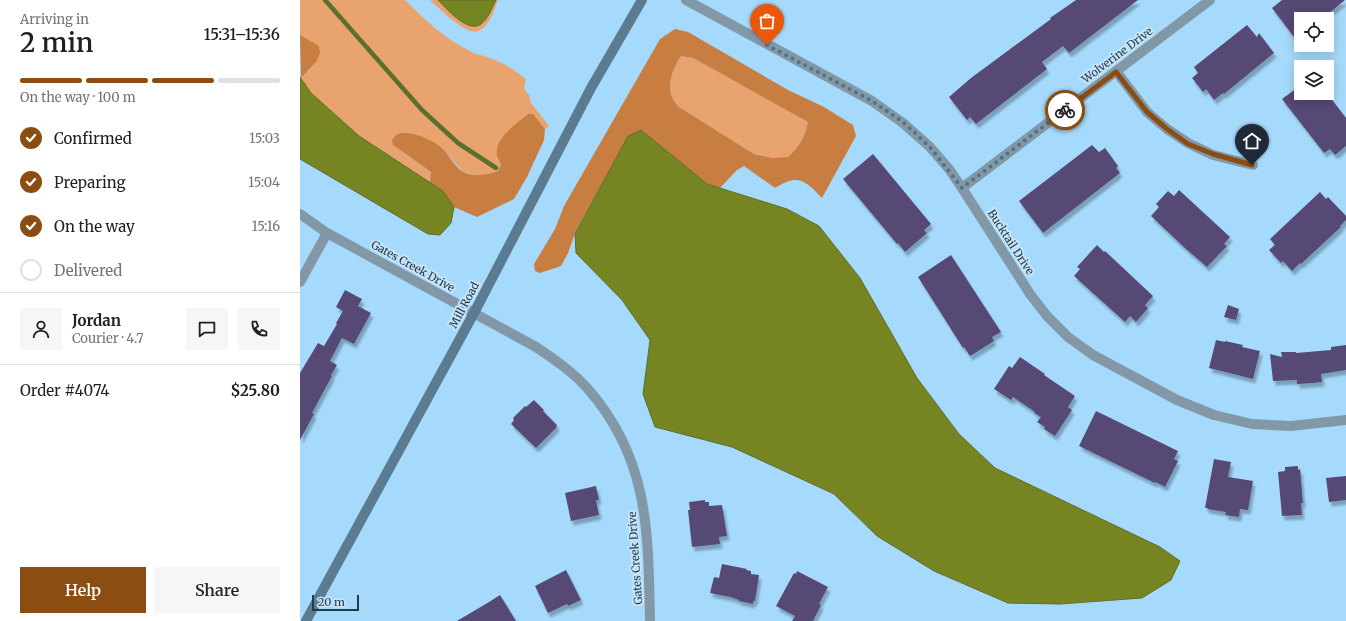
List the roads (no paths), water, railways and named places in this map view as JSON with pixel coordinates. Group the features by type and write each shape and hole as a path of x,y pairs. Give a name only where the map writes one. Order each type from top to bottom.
{"street":[{"name":"Mill Road","path":"306,621 474,313 591,88 642,0"},
{"name":"Bucktail Drive","path":"686,0 872,101 903,122 930,147 962,188 1036,302 1047,316 1068,337 1093,355 1177,400 1214,415 1252,424 1291,426 1346,420"},
{"name":"Wolverine Drive","path":"962,188 1210,0"},
{"path":"1116,72 1147,112 1188,144 1213,154 1252,165"},
{"name":"Gates Creek Drive","path":"300,214 327,232 536,347 563,366 587,388 607,413 622,438 637,474 645,511 648,550 650,621"},
{"path":"300,282 327,232"}],"waterway":[{"path":"325,0 422,110 458,143 496,168"}]}
